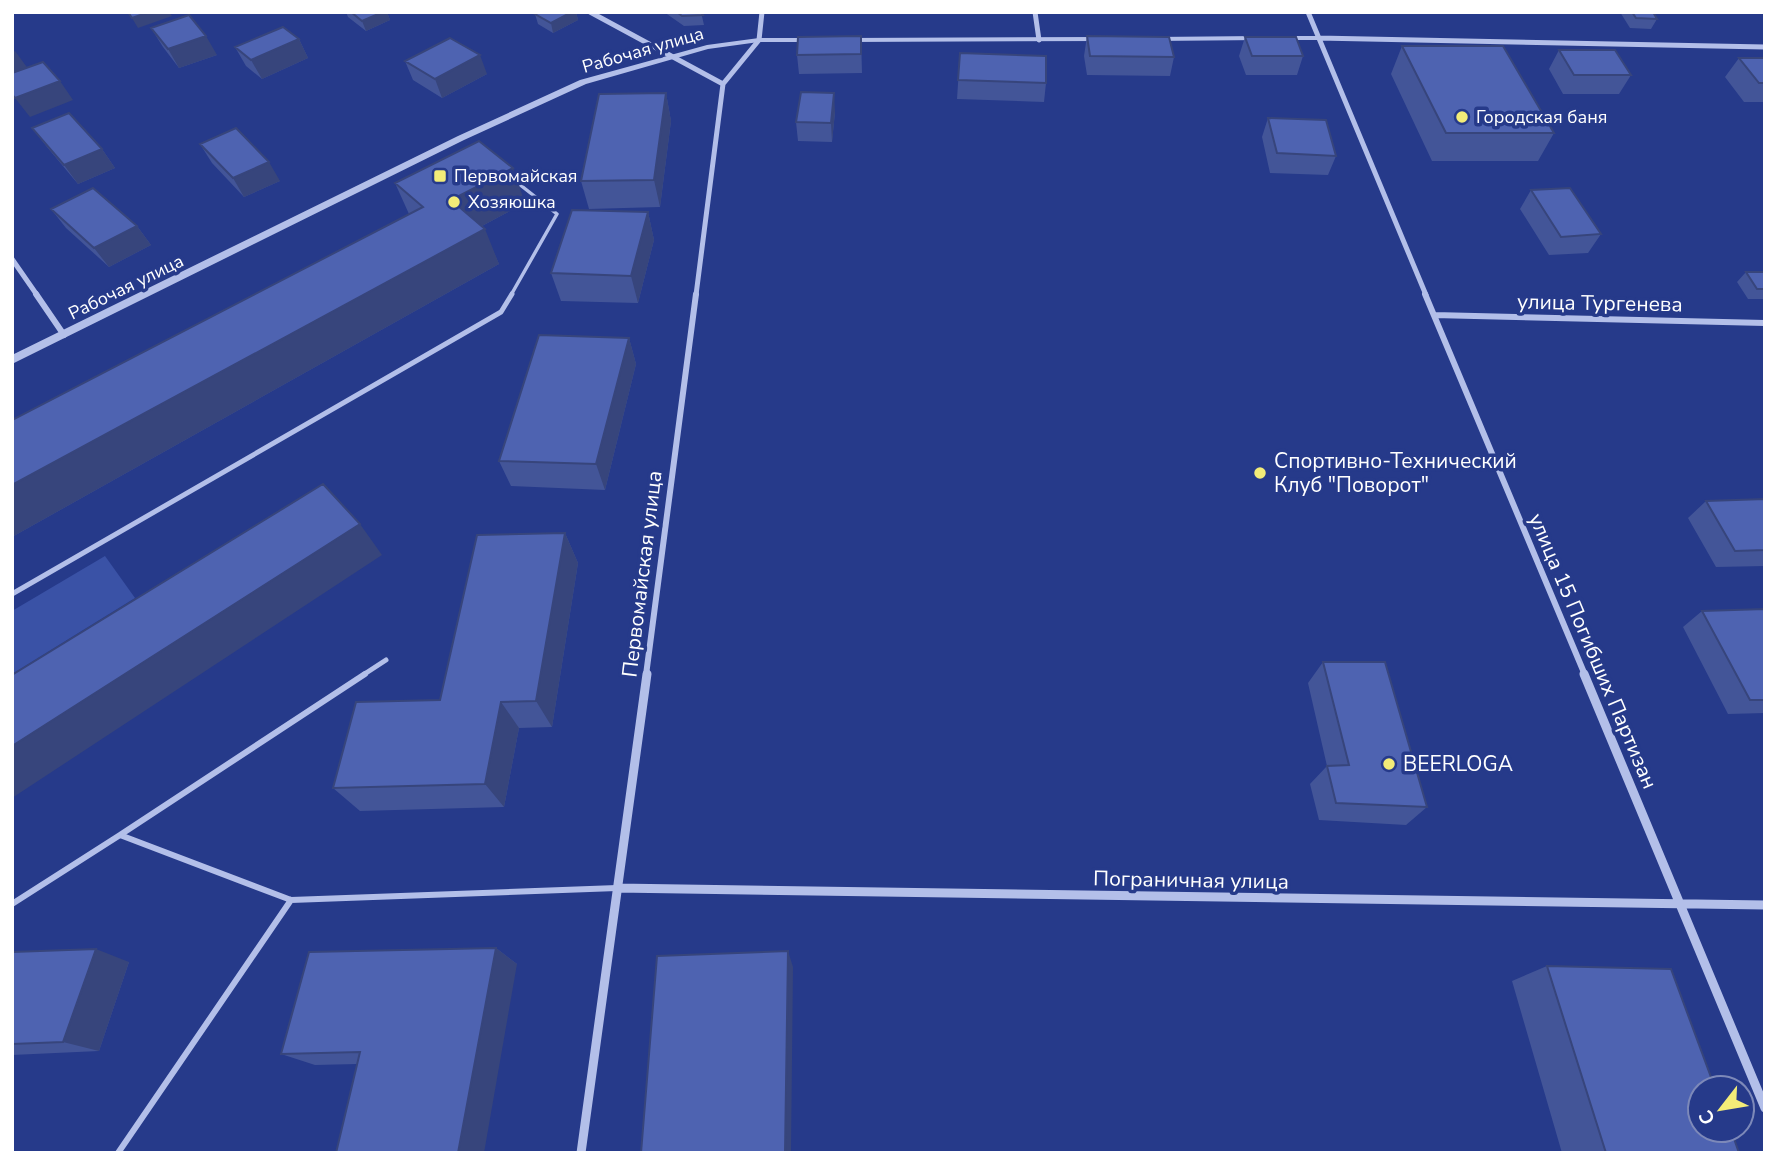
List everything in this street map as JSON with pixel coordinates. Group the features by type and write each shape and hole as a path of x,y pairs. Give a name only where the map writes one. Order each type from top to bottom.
{"street":[{"path":"590,12 723,84 759,40 762,12"},
{"path":"1035,12 1039,40"},
{"name":"улица 15 Погибших Партизан","path":"1308,12 1765,1108"},
{"path":"1137,39 1318,38 1765,47"},
{"path":"839,40 1109,39"},
{"name":"Рабочая улица","path":"12,360 461,138 583,82 672,55 759,40 826,40"},
{"name":"Первомайская улица","path":"581,1153 723,84"},
{"path":"12,259 64,335"},
{"name":"улица Тургенева","path":"1434,315 1765,323"},
{"name":"Пограничная улица","path":"617,888 1765,905"}],"lane":[{"path":"461,138 471,147"},
{"path":"12,594 501,312 557,214 504,172"},
{"path":"12,904 386,660"},
{"path":"120,835 291,900 617,888"},
{"path":"118,1153 291,900"}],"shaded area":[{"path":"105,556 135,598 12,674 12,611"}],"building":[{"path":"128,12 149,12 132,18"},
{"path":"351,12 383,12 362,21"},
{"path":"572,12 551,23 535,14"},
{"path":"677,12 701,12 703,15 682,16"},
{"path":"1632,12 1653,12 1657,19 1636,18"},
{"path":"189,15 206,36 168,49 151,28"},
{"path":"283,27 299,39 251,60 235,47"},
{"path":"861,36 861,54 797,55 798,37"},
{"path":"1087,36 1169,37 1174,57 1090,56"},
{"path":"1245,37 1296,37 1303,56 1252,56"},
{"path":"450,38 480,55 435,79 405,61"},
{"path":"1402,46 1503,46 1554,133 1446,133"},
{"path":"1559,50 1615,50 1631,75 1574,75"},
{"path":"960,53 1046,56 1046,83 958,80"},
{"path":"1739,58 1765,58 1765,83 1759,83"},
{"path":"43,62 60,81 15,98 12,94 12,73"},
{"path":"801,92 834,93 831,123 796,122"},
{"path":"666,93 654,180 581,181 599,94"},
{"path":"69,113 102,149 64,165 32,128"},
{"path":"1268,118 1326,120 1336,156 1277,153"},
{"path":"236,128 269,162 233,178 200,144"},
{"path":"479,141 513,168 451,200 485,229 12,485 12,420 423,207 395,183"},
{"path":"93,188 137,226 94,248 51,209"},
{"path":"1570,188 1601,234 1561,237 1531,190"},
{"path":"572,210 648,212 631,276 551,273"},
{"path":"1746,272 1765,272 1765,289 1757,289"},
{"path":"539,335 629,338 596,464 499,461"},
{"path":"323,484 360,524 12,746 12,675"},
{"path":"1765,499 1765,550 1735,551 1706,501"},
{"path":"565,533 536,701 501,702 485,784 333,788 356,702 440,700 477,535"},
{"path":"1765,609 1765,700 1750,700 1702,611"},
{"path":"1323,662 1385,662 1427,807 1336,803 1327,766 1349,765"},
{"path":"496,948 458,1153 336,1153 360,1052 281,1054 309,952"},
{"path":"96,949 63,1042 12,1044 12,952"},
{"path":"788,951 785,1153 641,1153 657,956"},
{"path":"1547,966 1671,969 1710,1074 1686,1074 1686,1144 1736,1144 1739,1153 1606,1153"}],"place":[{"name":"Городская баня","path":"1462,117"},
{"name":"Первомайская","path":"440,176"},
{"name":"Хозяюшка","path":"454,202"},
{"name":"Спортивно-Технический Клуб \"Поворот\"","path":"1260,473"},
{"name":"BEERLOGA","path":"1389,764"}]}
